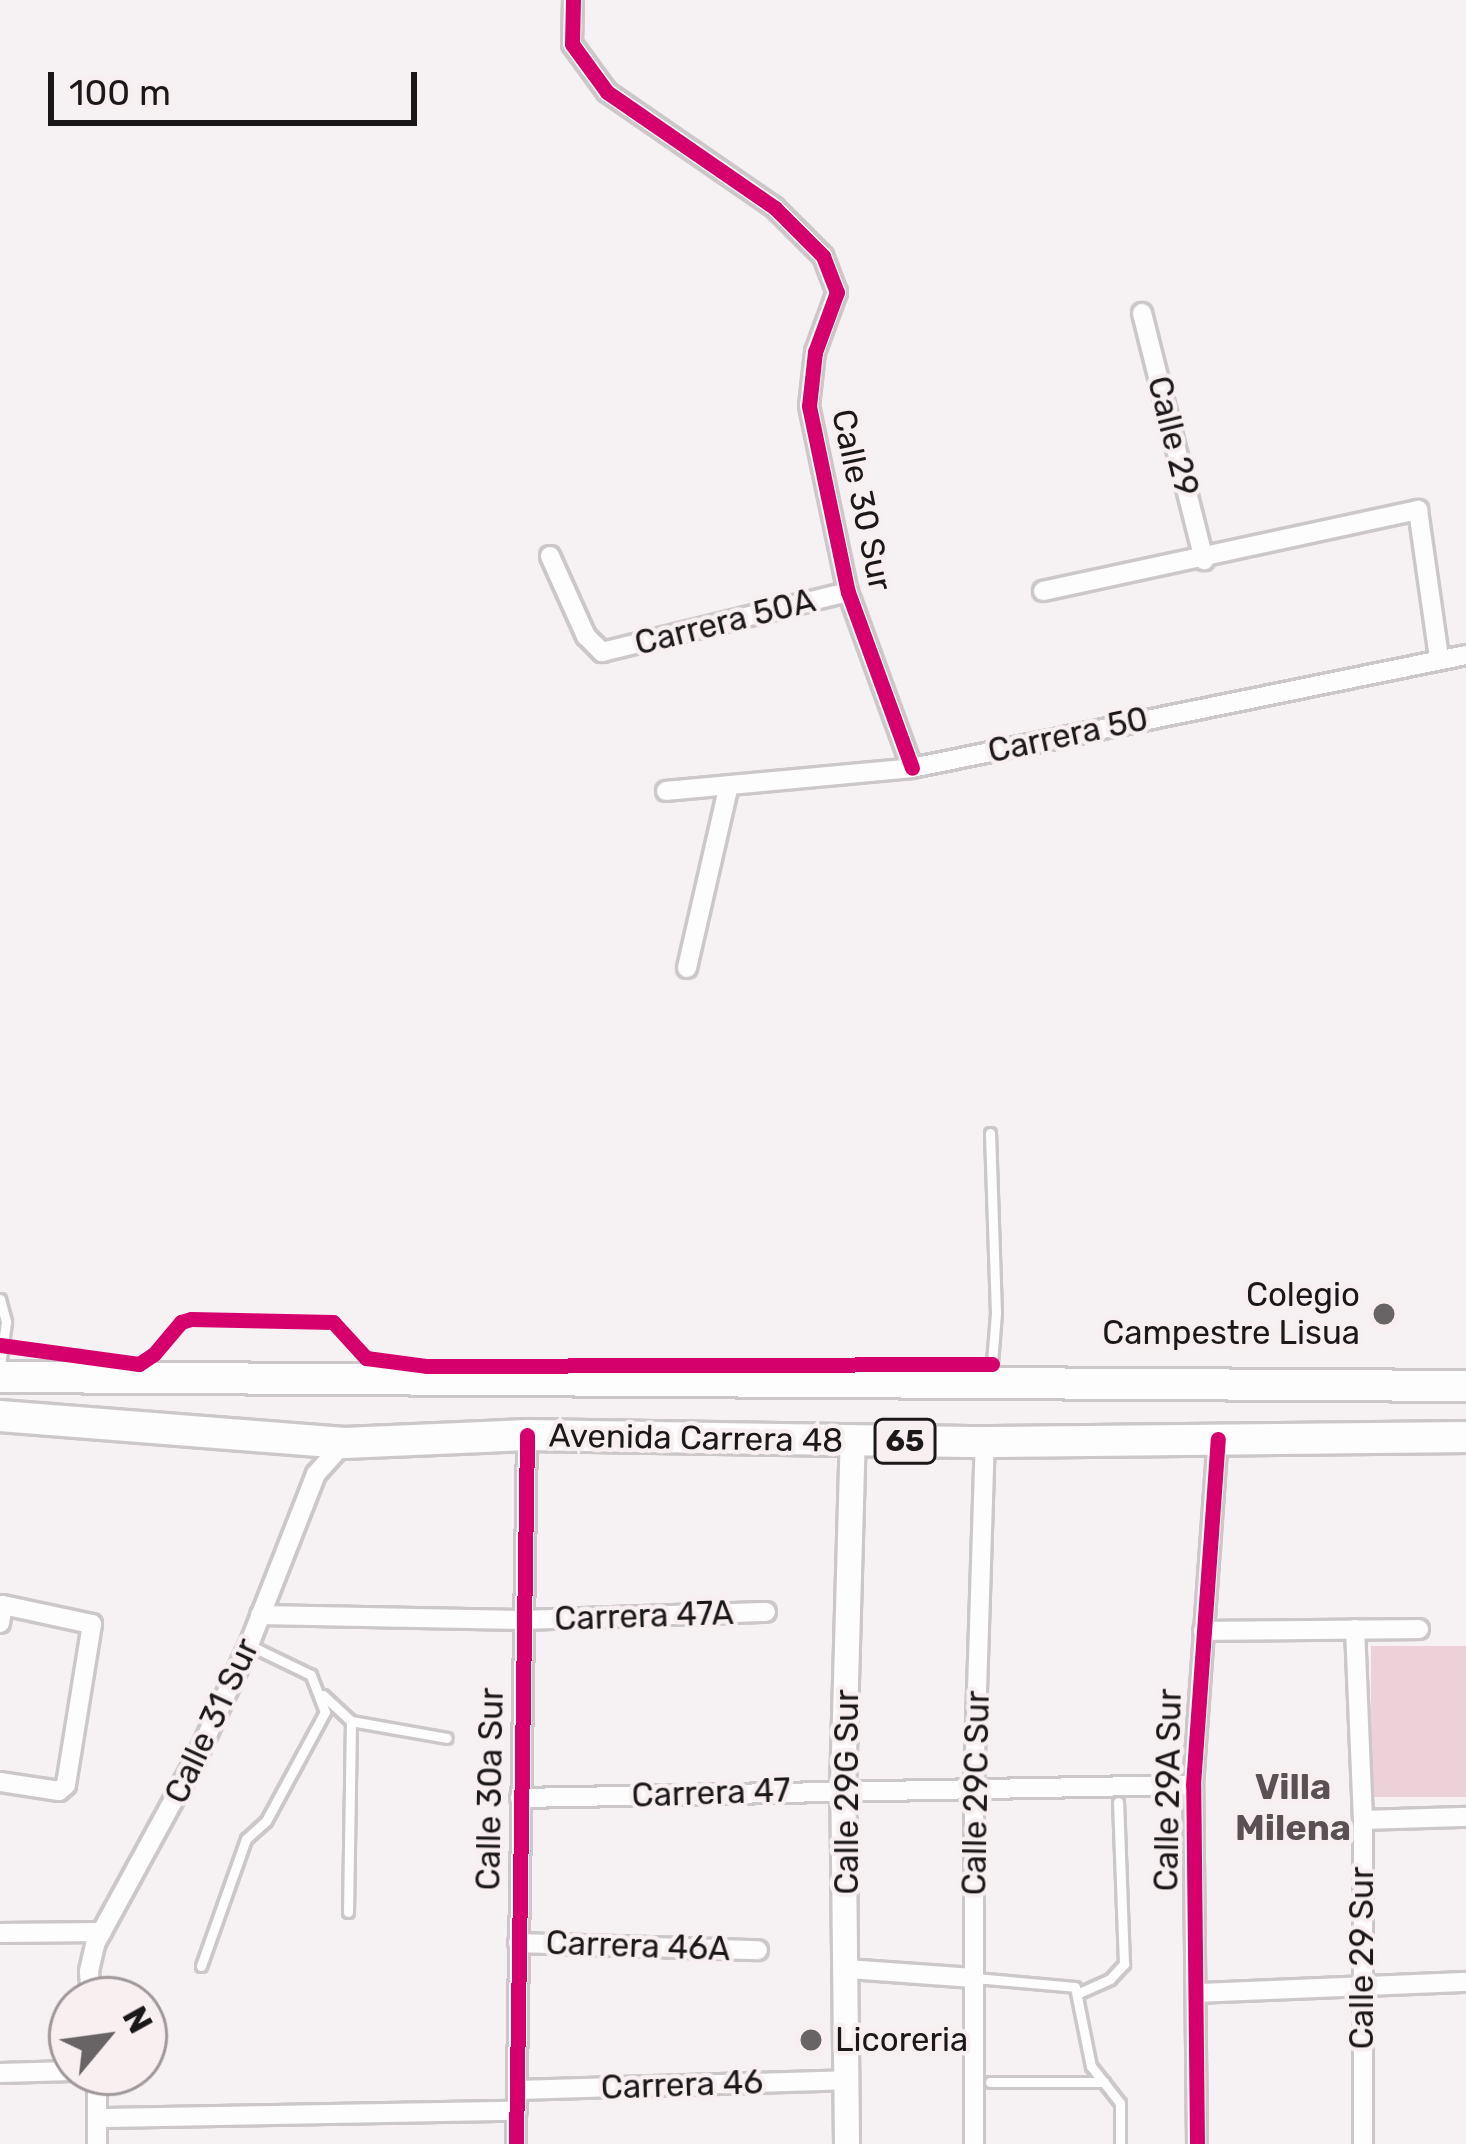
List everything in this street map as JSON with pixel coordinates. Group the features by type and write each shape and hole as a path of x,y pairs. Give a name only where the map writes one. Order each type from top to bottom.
{"main road":[{"name":"Avenida Carrera 48","path":"0,1377 990,1387 1466,1386"},
{"name":"Avenida Carrera 48","path":"0,1416 344,1444 527,1436 985,1442 1466,1437"}],"street":[{"name":"Calle 30 Sur","path":"573,0 572,44 608,92 775,208 823,256 837,292 815,352 809,406 848,592 912,768"},
{"name":"Calle 29","path":"1142,313 1204,560"},
{"path":"1043,591 1204,560 1418,510 1439,658"},
{"name":"Carrera 50A","path":"550,556 586,636 602,652 848,592"},
{"name":"Carrera 50","path":"666,791 728,789 912,768 1466,655"},
{"path":"686,968 728,789"},
{"name":"Calle 30a Sur","path":"516,2144 527,1436"},
{"name":"Calle 29A Sur","path":"1197,2144 1193,1785 1218,1438"},
{"name":"Calle 29G Sur","path":"847,2144 843,1789 853,1441"},
{"name":"Calle 29C Sur","path":"974,2144 974,1786 985,1442"},
{"name":"Calle 31 Sur","path":"91,1976 91,1957 102,1932 162,1829 249,1645 316,1474 344,1444"},
{"name":"Carrera 47A","path":"260,1615 522,1620 766,1612"},
{"path":"0,1783 59,1791 67,1785 92,1624 2,1614"},
{"name":"Calle 29 Sur","path":"1354,1629 1363,1820 1363,2144"},
{"path":"1203,1631 1419,1629"},
{"name":"Carrera 47","path":"520,1798 1193,1785"},
{"path":"1363,1820 1466,1817"},
{"path":"0,1933 102,1932"},
{"name":"Carrera 46A","path":"518,1943 758,1950"},
{"path":"848,1969 975,1978"},
{"path":"1198,1993 1466,1982"},
{"path":"0,2073 48,2072"},
{"name":"Carrera 46","path":"100,2118 517,2101 846,2080"},
{"path":"97,2144 99,2096"}],"lane":[{"path":"990,1133 996,1313 990,1387"},
{"path":"0,1299 6,1322 0,1365"},
{"path":"249,1645 310,1675 351,1721 447,1738"},
{"path":"201,1966 246,1839 266,1821 326,1712 323,1694"},
{"path":"348,1912 351,1721"},
{"path":"1079,1994 1124,1964 1118,1802"},
{"path":"975,1978 1075,1987 1087,2056 1120,2103 1120,2144"},
{"path":"990,2082 1104,2082"}],"shaded area":[{"path":"1371,1646 1466,1646 1466,1797 1371,1797"}],"cycle path":[{"path":"573,0 572,44 607,92 775,208 823,256 837,292 815,352 809,406 848,592 912,768"},
{"path":"0,1345 139,1364 181,1322 191,1319 333,1322 366,1358 427,1366 992,1364"},
{"path":"516,2144 527,1435"},
{"path":"1197,2144 1193,1785 1218,1439"}],"place":[{"name":"Colegio Campestre Lisua","path":"1384,1314"},
{"name":"Licoreria","path":"811,2040"}],"district":[{"name":"Villa Milena","path":"1293,1806"}]}
